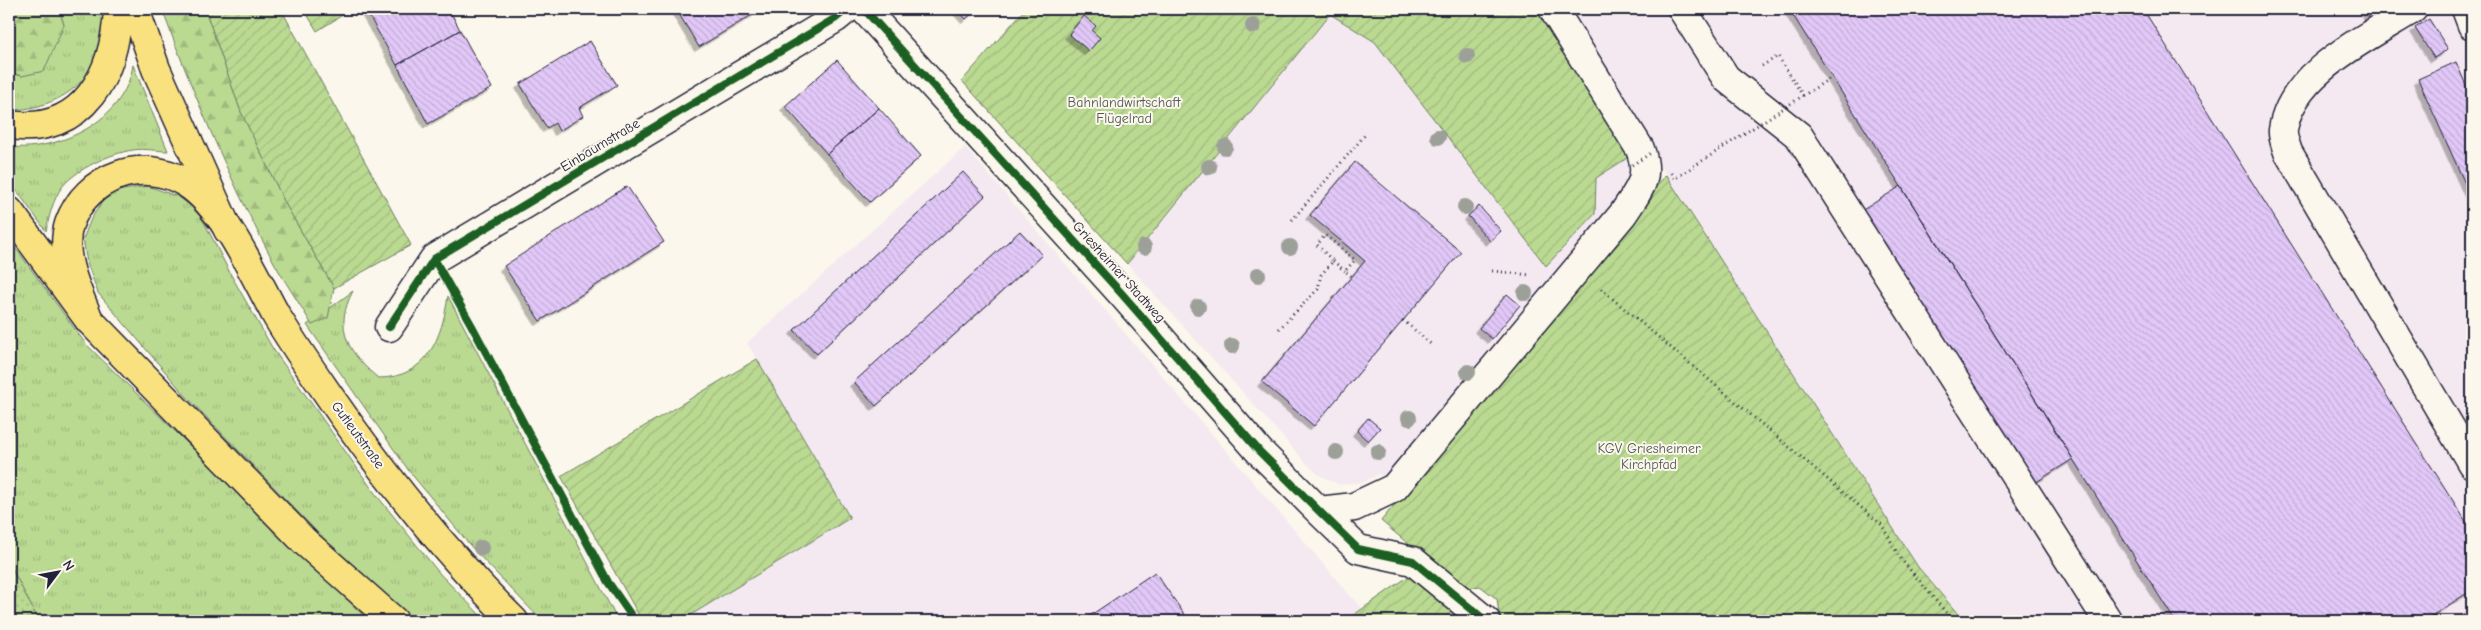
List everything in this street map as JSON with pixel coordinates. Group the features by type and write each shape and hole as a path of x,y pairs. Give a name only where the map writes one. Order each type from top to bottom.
{"main road":[{"path":"9,124 24,127 45,125 68,115 86,100 99,84 112,54 118,9"},
{"path":"135,9 156,70 228,230"},
{"path":"89,320 76,288 69,263 66,232 83,198 98,184 131,171 154,172 170,176 187,184 206,201 228,230"},
{"path":"9,211 89,320 305,542 394,621"},
{"name":"Gutleutstraße","path":"228,230 279,320 382,469 468,575 514,621"}],"street":[{"name":"Einbaumstraße","path":"389,327 434,259 836,18 847,9"},
{"name":"Griesheimer Stadtweg","path":"864,9 1122,294 1259,451 1319,511 1358,549 1413,561 1486,621"},
{"path":"1319,511 1354,508 1394,488 1623,214 1643,183 1646,166 1640,149 1553,9"},
{"path":"1682,9 1726,78 1798,136 2108,621"},
{"path":"2413,9 2321,68 2298,93 2287,114 2282,132 2288,152 2472,464"},
{"path":"2466,9 2472,25"}],"path":[{"path":"1759,68 1778,56 1800,92"},
{"path":"1671,173 1674,179 1832,77"},
{"path":"1292,220 1365,135"},
{"path":"1632,165 1652,153"},
{"path":"1345,271 1354,260 1325,235 1317,245 1333,261 1345,271 1351,276"},
{"path":"1279,329 1318,289 1320,275 1333,261"},
{"path":"1577,269 1882,525 1900,558 1953,621"},
{"path":"1403,320 1432,345"}],"shaded area":[{"path":"1564,9 2472,9 2472,621 1966,621 1918,567 1666,175"},
{"path":"1330,14 1375,42 1546,266 1595,214 1596,178 1635,153 1644,168 1388,481 1379,474 1364,482 1340,485 1319,475 1308,465 1127,264"},
{"path":"965,147 1362,609 1344,621 681,621 850,518 747,343"}],"green space":[{"path":"9,9 59,9 64,25 44,71 22,76 9,72"},
{"path":"59,9 106,9 99,51 93,65 76,87 51,102 24,109 9,110 9,72 22,76 64,25"},
{"path":"162,9 205,9 241,112 286,205 334,288 328,318 312,325 271,257 240,196 212,134"},
{"path":"205,9 281,9 411,245 334,288 286,205 241,112"},
{"path":"304,9 352,9 317,31"},
{"name":"Bahnlandwirtschaft Flügelrad","path":"1025,9 1544,9 1635,153 1596,178 1595,214 1546,266 1375,42 1330,14 1127,264 962,81"},
{"path":"133,65 168,151 133,150 105,158 85,168 68,180 62,187 52,208 46,231 9,180 9,147 49,144 69,138 104,117 117,102 127,85"},
{"name":"KGV Griesheimer Kirchpfad","path":"1666,175 1918,567 1964,621 1500,621 1497,599 1480,586 1462,589 1381,521 1576,283 1582,284 1593,271 1591,264"},
{"path":"148,186 179,197 192,207 203,220 231,275 273,349 374,492 440,574 486,621 415,621 318,533 185,395 98,293 87,263 83,239 91,219 102,202 116,191"},
{"path":"9,239 85,343 369,621 39,621 9,563"},
{"path":"353,291 344,317 347,339 359,359 378,378 395,376 409,371 429,353 441,327 448,296 618,621 542,621 474,550 409,471 307,325"},
{"path":"757,359 850,518 681,621 642,621 561,476"},
{"path":"9,563 39,621 9,621"},
{"path":"1412,574 1468,621 1345,621"}],"building":[{"path":"365,9 449,9 460,30 397,65"},
{"path":"676,9 759,9 760,10 699,47"},
{"path":"957,9 977,9 966,19"},
{"path":"1789,9 2143,9 2472,531 2472,590 2424,621 2175,621"},
{"path":"2364,9 2386,9 2370,19"},
{"path":"1084,16 1096,26 1092,31 1100,38 1089,51 1069,34"},
{"path":"2429,19 2448,49 2434,58 2415,28"},
{"path":"460,30 492,88 428,124 397,65"},
{"path":"590,41 617,85 579,108 583,116 559,131 555,123 547,128 520,84"},
{"path":"837,60 879,108 827,154 785,106"},
{"path":"2456,62 2472,99 2472,199 2418,79"},
{"path":"879,108 921,156 870,202 827,154"},
{"path":"1355,162 1461,252 1314,426 1262,382 1365,261 1310,215"},
{"path":"963,172 985,196 817,354 794,330"},
{"path":"627,186 664,242 540,321 504,266"},
{"path":"1901,186 2073,459 2030,486 1858,213"},
{"path":"1479,206 1501,231 1490,241 1468,216"},
{"path":"1020,231 1042,255 876,406 854,382"},
{"path":"1507,294 1520,305 1492,339 1479,328"},
{"path":"1368,418 1380,428 1368,441 1357,431"},
{"path":"1155,572 1189,621 1082,621"}],"cycle path":[{"path":"389,327 434,259 836,18 847,9"},
{"path":"864,9 1122,294 1259,451 1319,511 1358,549 1413,561 1486,621"},
{"path":"434,259 472,326 608,582 635,621"}]}
